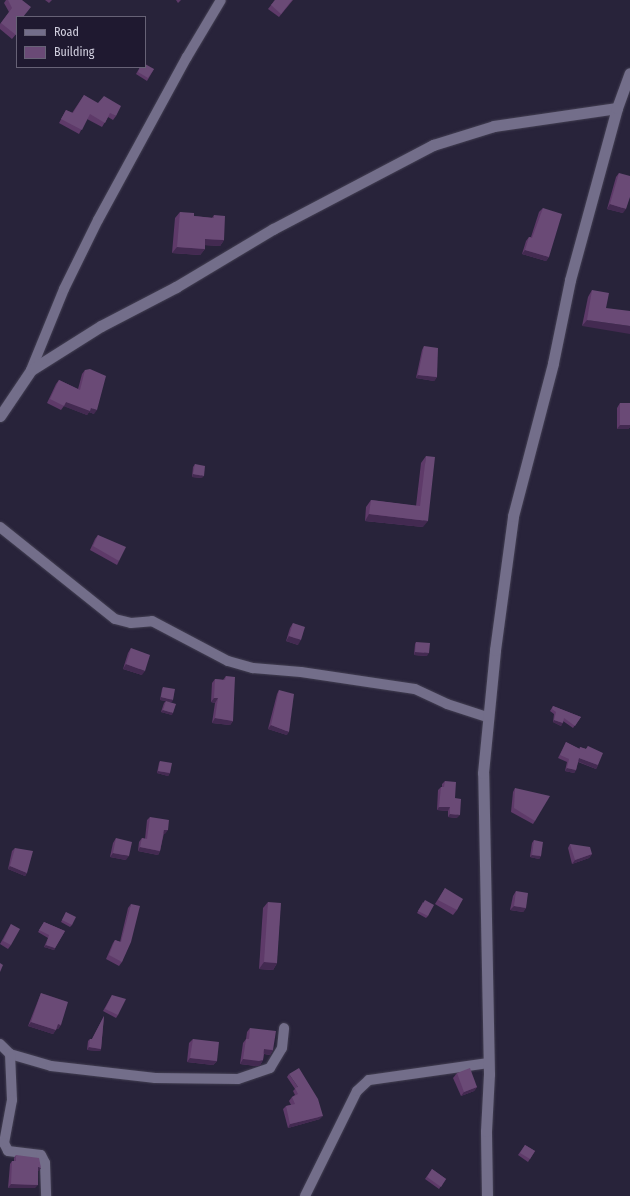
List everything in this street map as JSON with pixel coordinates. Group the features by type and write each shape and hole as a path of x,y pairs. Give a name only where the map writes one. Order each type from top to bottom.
{"street":[{"path":"0,416 31,370 64,289 98,220 187,57 221,0"},
{"path":"487,1196 486,1131 489,1063 483,774 487,717 513,516 553,363 570,280 617,108 630,73"},
{"path":"31,370 101,326 176,287 273,229 433,145 494,126 617,108"},
{"path":"0,527 115,619 131,623 152,621 228,661 416,689 447,704 487,717"},
{"path":"0,1044 10,1054 51,1066 155,1078 238,1079 270,1068 282,1048 284,1028"},
{"path":"10,1054 12,1100 4,1143 8,1151 41,1156 45,1163 46,1196"},
{"path":"305,1196 357,1091 369,1080 489,1063"}],"building":[{"path":"8,0 22,0 31,7 24,16 16,16 16,35 1,23 12,8"},
{"path":"275,0 292,0 281,14 271,5"},
{"path":"146,65 154,69 148,78 138,72 140,68 146,68"},
{"path":"84,95 98,103 104,96 121,106 116,116 110,113 105,123 90,114 82,130 61,119 66,110 73,113"},
{"path":"619,173 630,176 630,197 626,209 610,204"},
{"path":"543,208 562,214 549,257 525,250 529,237 532,238"},
{"path":"180,212 194,213 194,216 214,218 214,215 225,216 224,240 205,239 205,249 177,247"},
{"path":"592,290 609,293 606,308 630,311 630,326 587,320"},
{"path":"424,346 438,348 437,377 418,375"},
{"path":"90,369 106,376 97,410 91,408 90,411 66,402 64,406 50,399 59,380 80,390 85,370"},
{"path":"620,403 630,403 630,425 620,425"},
{"path":"426,456 435,457 428,521 369,514 371,500 420,506"},
{"path":"195,464 205,466 204,476 193,474"},
{"path":"98,535 126,547 119,561 93,546"},
{"path":"293,623 305,627 301,640 289,636"},
{"path":"416,642 430,643 429,653 415,652"},
{"path":"131,648 150,655 145,671 126,664"},
{"path":"226,676 235,677 233,721 215,718 218,698 214,698 215,679 225,680"},
{"path":"163,687 175,689 173,700 161,697"},
{"path":"279,690 294,694 289,732 271,725"},
{"path":"166,701 176,704 173,713 163,710"},
{"path":"553,706 581,717 575,726 564,718 563,723 554,720 556,712 552,709"},
{"path":"566,742 580,749 580,747 586,749 588,746 603,753 598,765 579,758 576,770 567,768 569,759 560,755"},
{"path":"160,761 172,763 170,773 158,771"},
{"path":"445,781 456,782 455,798 461,799 460,815 450,814 450,807 439,807 441,787 444,787"},
{"path":"515,788 550,796 535,821 514,808"},
{"path":"150,817 169,820 168,830 164,830 160,851 140,847 142,838 147,839"},
{"path":"116,838 132,842 129,856 113,853"},
{"path":"534,840 543,842 541,856 532,855"},
{"path":"570,844 590,847 592,854 575,860"},
{"path":"15,848 33,851 27,873 10,866"},
{"path":"445,888 463,899 457,910 438,900"},
{"path":"516,891 528,893 526,908 514,906"},
{"path":"425,900 434,905 428,916 418,911"},
{"path":"268,902 281,903 277,963 264,962"},
{"path":"131,904 140,906 131,942 122,962 109,955 115,940 121,942"},
{"path":"66,912 76,917 72,925 62,920"},
{"path":"44,922 65,931 55,948 46,945 49,935 39,930"},
{"path":"11,924 20,929 11,945 3,941"},
{"path":"0,963 3,965 0,972"},
{"path":"41,993 68,1002 61,1025 58,1024 56,1030 31,1022"},
{"path":"112,995 126,999 118,1015 105,1009"},
{"path":"104,1016 101,1049 89,1047 90,1039 92,1039"},
{"path":"250,1028 276,1031 273,1050 264,1049 263,1060 243,1059 246,1039 249,1039"},
{"path":"193,1039 219,1042 217,1061 190,1058"},
{"path":"299,1068 318,1099 323,1116 290,1124 286,1106 295,1104 292,1097 298,1094 295,1088 298,1087 289,1074"},
{"path":"470,1068 477,1087 464,1092 457,1073"},
{"path":"525,1145 535,1151 530,1159 520,1153"},
{"path":"16,1155 39,1158 41,1168 38,1167 38,1185 11,1184 12,1161 16,1161"},
{"path":"432,1169 446,1179 441,1187 427,1177"}]}
